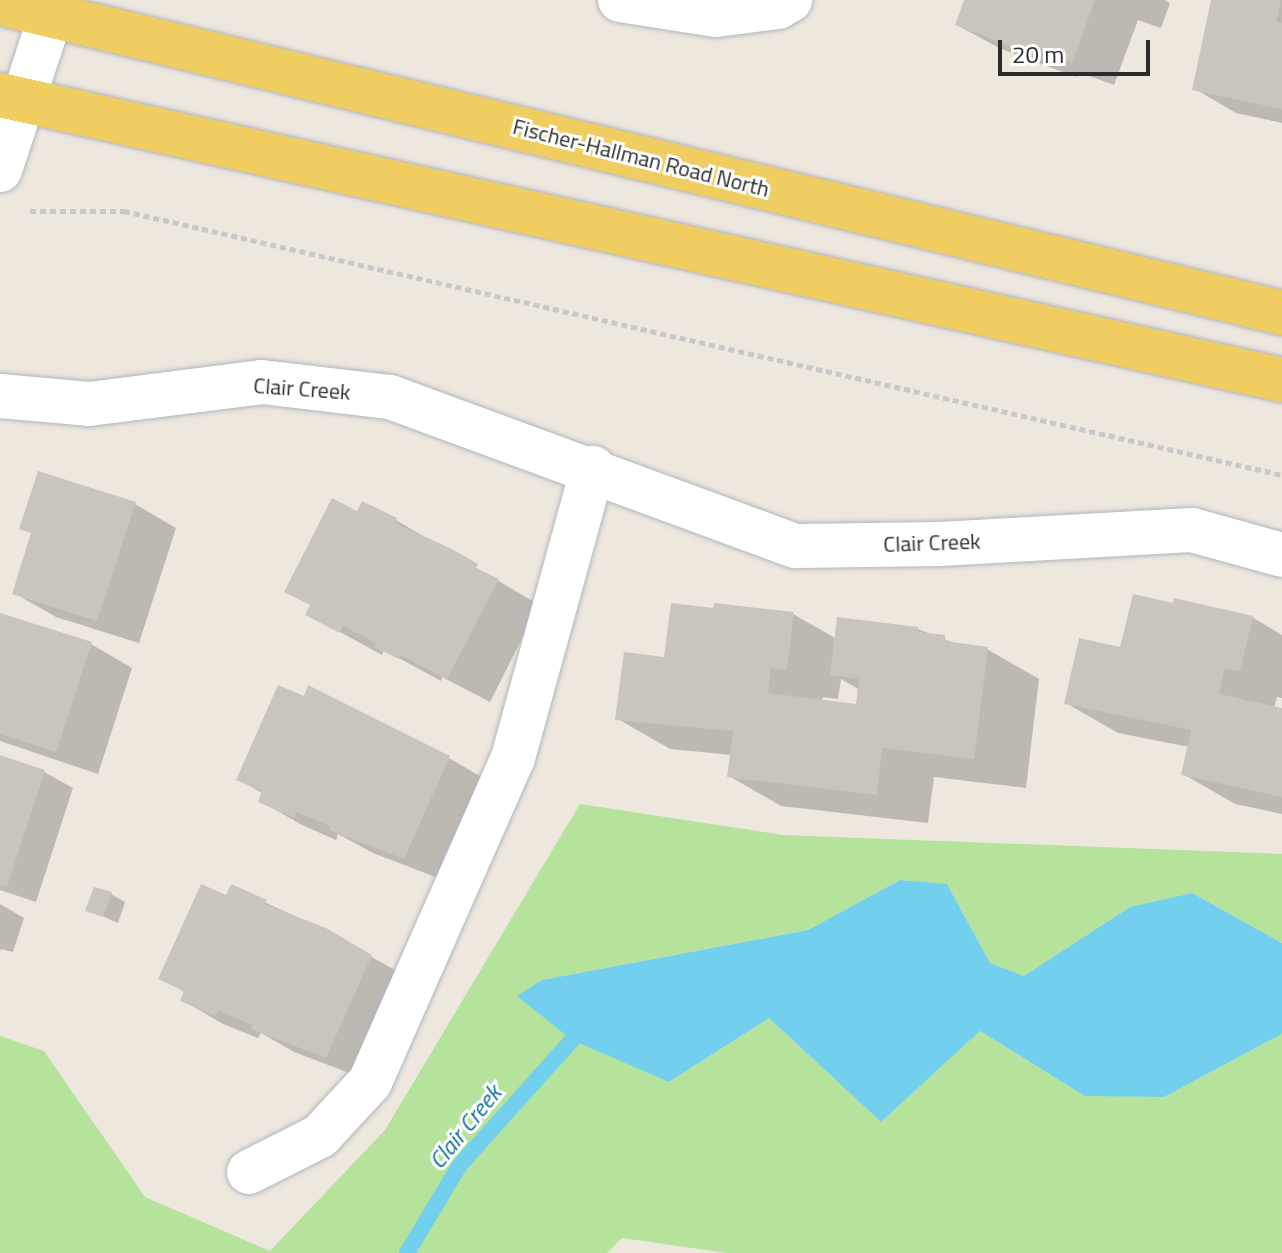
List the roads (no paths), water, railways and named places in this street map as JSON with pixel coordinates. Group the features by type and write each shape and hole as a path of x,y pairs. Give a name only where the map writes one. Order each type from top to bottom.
{"main road":[{"name":"Fischer-Hallman Road North","path":"0,3 54,8 1282,313"},
{"path":"11,98 1282,380"}],"street":[{"path":"620,0 716,15 778,7 790,0"},
{"path":"0,170 11,98 54,8"},
{"name":"Clair Creek","path":"0,396 89,404 262,382 390,397 593,468 796,546 940,544 1192,530 1282,555"},
{"path":"249,1172 320,1136 370,1082 513,758 593,468"}],"water":[{"path":"900,880 947,884 990,963 1024,976 1130,907 1192,893 1282,943 1282,1034 1164,1097 1085,1096 980,1031 881,1122 769,1018 669,1082 572,1040 517,996 542,980 808,930"}],"waterway":[{"name":"Clair Creek","path":"407,1253 459,1166 572,1040"}]}
